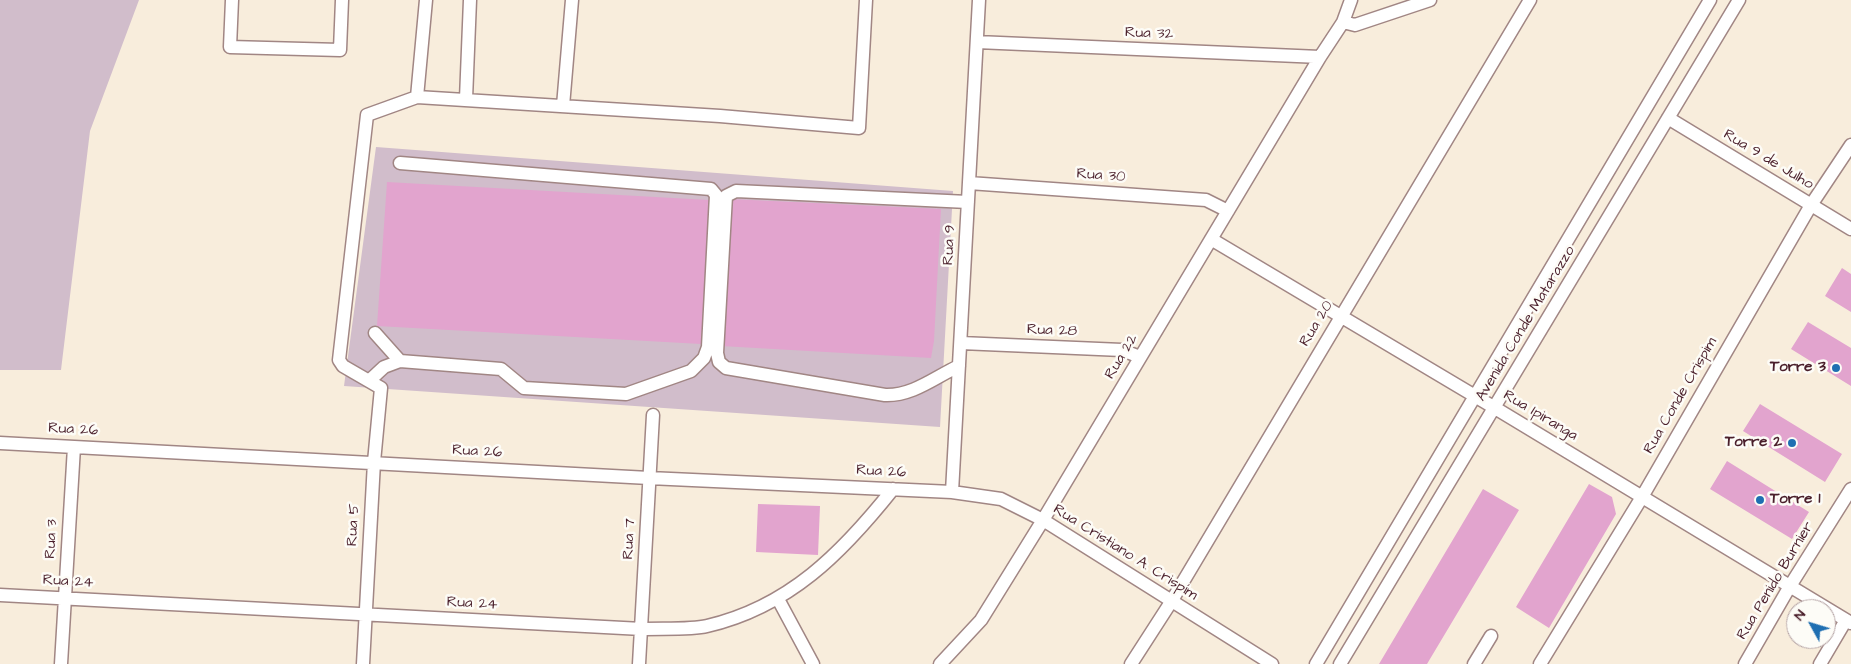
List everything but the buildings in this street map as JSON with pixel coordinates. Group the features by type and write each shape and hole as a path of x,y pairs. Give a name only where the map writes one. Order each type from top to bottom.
{"street":[{"path":"232,0 230,47 340,50 342,0"},
{"path":"417,96 426,0"},
{"path":"466,100 470,0"},
{"path":"563,106 572,0"},
{"path":"400,163 711,189 716,195 708,347 704,358 691,371 626,394 524,388 501,369 400,361 384,367 370,380 343,366 339,360 367,116 417,96 720,116 859,128 866,0"},
{"name":"Rua 9","path":"952,492 979,0"},
{"name":"Rua 22","path":"940,664 981,620 1043,520 1320,57 1343,22 1351,0"},
{"path":"1343,22 1355,25 1430,0"},
{"name":"Rua 20","path":"1131,664 1171,602 1530,0"},
{"name":"Avenida Conde Matarazzo","path":"1316,664 1710,0"},
{"name":"Avenida Conde Matarazzo","path":"1340,664 1739,0"},
{"name":"Rua 32","path":"977,42 1320,57"},
{"name":"Rua 9 de Julho","path":"1668,118 1851,230"},
{"name":"Rua Conde Crispim","path":"1540,664 1642,497 1811,205 1851,145"},
{"name":"Rua 30","path":"969,184 1206,200 1228,211"},
{"path":"959,366 906,393 885,395 726,368 717,357 717,343 726,196 728,194 736,191 968,202"},
{"name":"Rua Ipiranga","path":"1211,239 1849,622"},
{"path":"375,333 400,361"},
{"name":"Rua 28","path":"960,343 1122,350 1140,358"},
{"name":"Rua 5","path":"363,664 374,462 381,388 370,380"},
{"name":"Rua 7","path":"639,664 653,415"},
{"name":"Rua 26","path":"0,443 649,478 952,492"},
{"name":"Rua 3","path":"62,664 74,447"},
{"name":"Rua 24","path":"0,595 642,629 705,627 747,613 778,599 813,575 862,527 893,489"},
{"name":"Rua Penido Burnier","path":"1744,664 1851,489"},
{"name":"Rua Cristiano A. Crispim","path":"952,492 1001,499 1043,520 1272,664"},
{"path":"778,599 813,664"},
{"path":"1820,664 1849,622"},
{"path":"1474,664 1491,636"}],"shaded area":[{"path":"0,0 139,0 90,131 61,370 0,370"},
{"path":"376,147 953,191 940,427 344,386"}],"place":[{"name":"Torre 3","path":"1836,368"},
{"name":"Torre 2","path":"1792,443"},
{"name":"Torre 1","path":"1760,500"}]}
